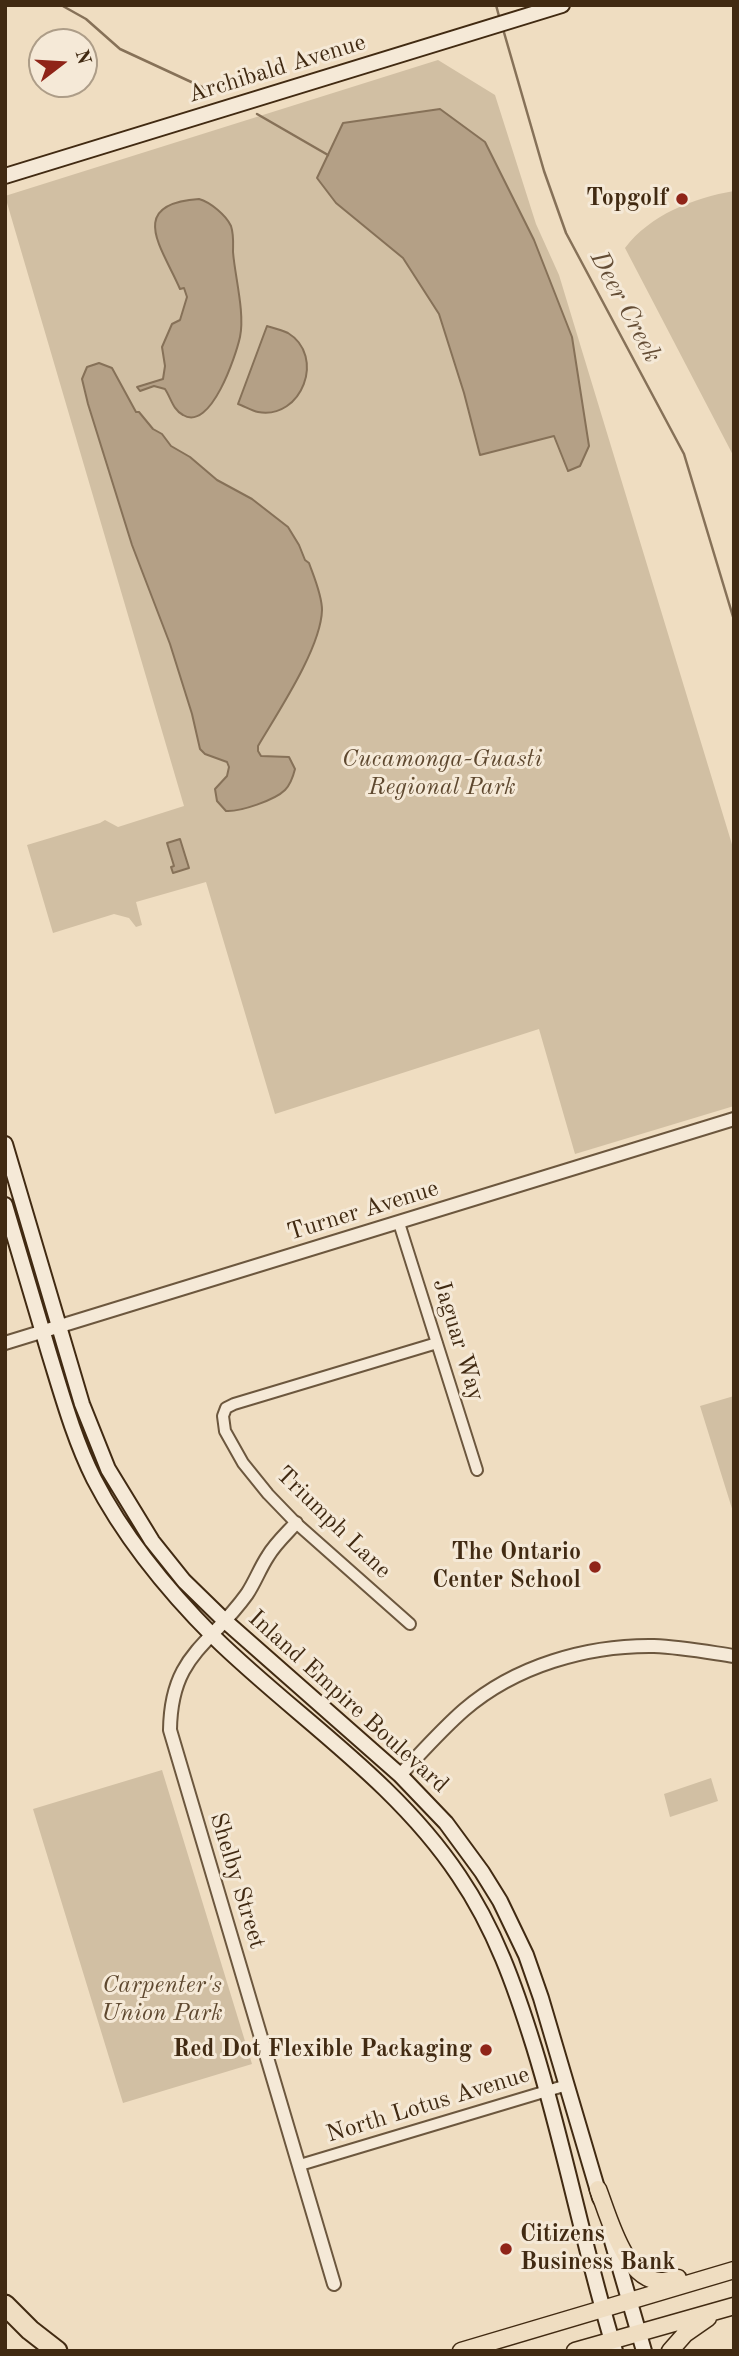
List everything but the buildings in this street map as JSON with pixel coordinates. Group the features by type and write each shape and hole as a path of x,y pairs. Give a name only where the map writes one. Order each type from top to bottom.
{"highway":[{"path":"5,2305 30,2330 57,2351"}],"main road":[{"name":"Archibald Avenue","path":"5,176 562,5"},
{"name":"Inland Empire Boulevard","path":"5,1144 82,1404 108,1469 152,1541 184,1581 224,1620 400,1775 464,1846 500,1901 526,1955 598,2189 644,2351"},
{"name":"Inland Empire Boulevard","path":"5,1205 73,1427 93,1477 113,1512 158,1576 211,1634 386,1789 432,1839 459,1875 493,1934 516,1990 547,2091 613,2345"},
{"path":"386,1789 400,1775"},
{"path":"598,2189 626,2259 635,2269 660,2281 680,2278 701,2280"},
{"path":"461,2351 734,2270"},
{"path":"575,2351 613,2345 639,2333 726,2308"},
{"path":"670,2351 685,2333 726,2308"}],"street":[{"name":"Turner Avenue","path":"5,1343 734,1119"},
{"name":"Jaguar Way","path":"399,1223 477,1470"},
{"name":"Triumph Lane","path":"410,1624 296,1523 268,1494 243,1463 225,1431 223,1416 226,1408 234,1404 437,1343"},
{"name":"Shelby Street","path":"296,1523 269,1554 247,1594 191,1657 180,1675 173,1692 170,1730 334,2284"},
{"path":"400,1775 465,1709 498,1685 555,1660 615,1648 650,1646 734,1656"},
{"name":"North Lotus Avenue","path":"300,2165 567,2085"}],"green space":[{"name":"Cucamonga-Guasti Regional Park","path":"438,60 495,95 536,224 559,275 734,851 734,1106 575,1154 539,1029 275,1114 206,882 136,902 142,925 136,927 129,918 114,914 53,933 27,845 105,820 118,827 184,806 5,196"},
{"path":"734,191 734,457 625,248 635,236 660,217 688,203"},
{"path":"734,1396 734,1515 700,1406"},
{"name":"Carpenter's Union Park","path":"162,1770 252,2064 123,2103 33,1809"},
{"path":"711,1778 718,1801 670,1817 664,1794"}],"shaded area":[{"path":"440,109 485,142 534,240 572,337 589,446 580,466 568,471 554,436 480,455 439,314 403,258 336,203 317,178 343,123"},
{"path":"199,199 217,210 231,226 241,327 228,374 220,389 203,413 193,417 183,415 177,410 165,389 154,386 140,391 137,387 163,379 165,366 162,347 172,324 180,320 187,297 184,288 180,289 159,244 155,231 156,219 162,210 176,203"},
{"path":"267,326 288,333 299,343 306,356 307,370 297,397 287,406 273,412 258,412 238,404"},
{"path":"99,363 112,368 136,412 162,434 171,446 190,457 217,480 252,499 288,527 309,563 321,598 320,625 307,661 258,746 261,756 289,757 295,769 285,790 257,805 226,811 217,801 215,789 227,776 229,767 227,762 205,754 200,749 170,644 132,545 88,404 82,379 87,367"},
{"path":"180,839 189,868 173,873 171,867 174,866 167,843"}],"waterway":[{"path":"61,5 86,19 120,49 215,93"},
{"name":"Deer Creek","path":"496,5 500,20"},
{"name":"Deer Creek","path":"503,29 544,171 566,233 684,454 734,620"},
{"path":"257,114 328,155"}],"place":[{"name":"Topgolf","path":"682,199"},
{"name":"The Ontario Center School","path":"595,1567"},
{"name":"Red Dot Flexible Packaging","path":"486,2050"},
{"name":"Citizens Business Bank","path":"506,2249"}]}
